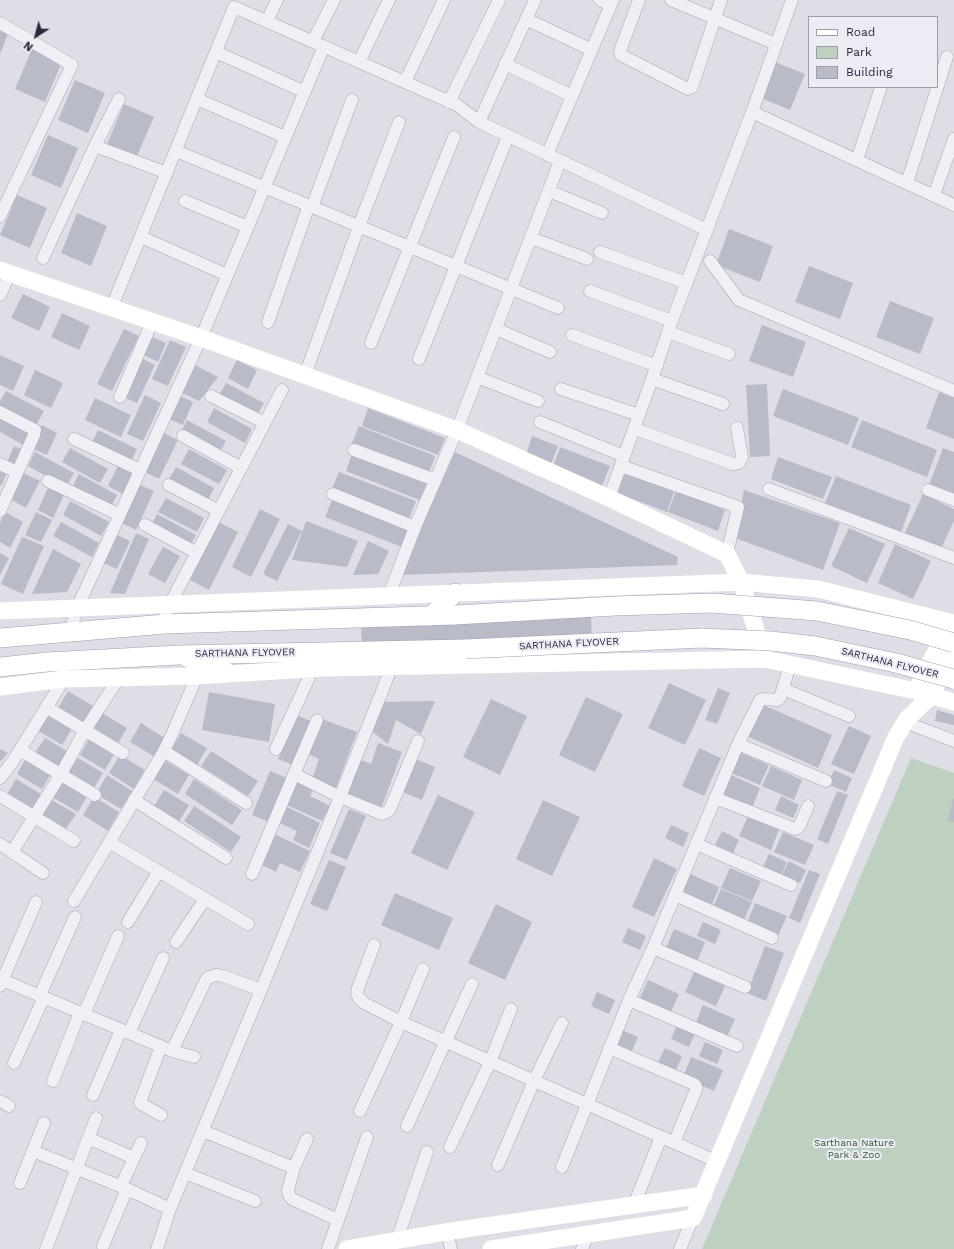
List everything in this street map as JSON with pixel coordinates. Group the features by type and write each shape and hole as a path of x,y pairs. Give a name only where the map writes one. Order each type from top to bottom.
{"main road":[{"path":"431,616 455,593"},
{"path":"0,638 161,625 431,616 615,606 712,603 817,611 910,630 954,643"},
{"name":"SARTHANA FLYOVER","path":"0,667 67,661 179,655 465,649 702,638 771,641 814,646 896,663 954,679"},
{"path":"179,655 228,673"}],"street":[{"path":"267,21 277,0"},
{"path":"70,632 76,608 201,338 305,92 318,44 334,0"},
{"path":"359,62 389,0"},
{"path":"405,82 444,0"},
{"path":"449,102 499,0"},
{"path":"479,122 535,0"},
{"path":"639,0 620,51 620,55 686,88 692,87 721,0"},
{"path":"671,0 776,44"},
{"path":"609,498 635,429 670,326 752,112 792,0"},
{"path":"547,155 592,50 608,2"},
{"path":"111,309 234,7 457,105 479,122 707,230"},
{"path":"526,19 592,50"},
{"path":"0,23 72,65 0,216"},
{"path":"216,52 305,92"},
{"path":"938,83 946,57"},
{"path":"505,64 572,96"},
{"path":"858,160 881,88"},
{"path":"907,183 936,88"},
{"path":"43,258 95,146 119,99"},
{"path":"197,99 285,137"},
{"path":"268,322 310,206 352,100"},
{"path":"752,112 954,205"},
{"path":"305,375 359,226 399,122"},
{"path":"371,343 454,136"},
{"path":"419,359 508,136"},
{"path":"934,195 954,139"},
{"path":"95,146 167,173"},
{"path":"176,151 558,308"},
{"path":"389,595 415,527 457,430 560,161"},
{"path":"549,191 602,213"},
{"path":"185,201 248,227"},
{"path":"141,236 228,275"},
{"path":"531,238 587,259"},
{"path":"600,252 687,283"},
{"path":"710,261 739,300 954,391"},
{"path":"0,295 5,272 111,309 201,338 305,375 457,430 609,498 727,554 741,582 764,659"},
{"path":"590,291 729,354"},
{"path":"120,397 152,322"},
{"path":"496,329 550,352"},
{"path":"572,335 657,366"},
{"path":"477,377 538,401"},
{"path":"652,379 723,404"},
{"path":"561,389 639,415"},
{"path":"161,625 170,604 282,390"},
{"path":"211,396 265,423"},
{"path":"0,412 35,430 0,511"},
{"path":"540,422 623,461 738,507 727,554"},
{"path":"635,429 733,464 739,463 742,457 737,428"},
{"path":"183,436 241,468"},
{"path":"74,439 140,470"},
{"path":"354,450 435,480"},
{"path":"0,464 17,472"},
{"path":"48,481 120,514"},
{"path":"169,485 219,511"},
{"path":"769,489 954,558"},
{"path":"928,490 954,500"},
{"path":"332,494 415,527"},
{"path":"144,525 197,553"},
{"path":"0,611 741,582 818,589 953,620 923,693"},
{"path":"680,1249 896,738 923,693 954,650"},
{"path":"0,687 64,679 197,676 228,673 392,666 764,659 923,693 954,702"},
{"path":"0,778 20,750 64,679 67,661"},
{"path":"562,1167 588,1105 609,1048 653,948 738,744 760,700 778,700 780,698 790,665"},
{"path":"157,1249 170,1209 340,798 392,666"},
{"path":"276,749 313,669"},
{"path":"74,901 164,750 197,676"},
{"path":"12,852 61,774 85,730 119,678"},
{"path":"783,689 848,716"},
{"path":"46,707 123,753"},
{"path":"252,874 317,720"},
{"path":"906,721 954,741"},
{"path":"294,774 340,798 382,814 390,809 418,741"},
{"path":"738,744 826,781"},
{"path":"20,750 95,795"},
{"path":"164,750 246,803"},
{"path":"0,796 74,841"},
{"path":"715,798 795,829 800,825 808,806"},
{"path":"134,800 226,858"},
{"path":"109,842 248,924"},
{"path":"0,844 43,873"},
{"path":"696,844 791,885"},
{"path":"128,922 159,871"},
{"path":"675,896 772,938"},
{"path":"176,942 205,899"},
{"path":"36,902 1,982 42,996 167,1049 194,1057"},
{"path":"14,1063 75,917"},
{"path":"53,1081 82,1013 118,936"},
{"path":"374,945 358,988 359,998 364,1003 445,1042 718,1162"},
{"path":"653,948 745,987"},
{"path":"93,1095 163,958"},
{"path":"360,1111 401,1022 423,969"},
{"path":"161,1115 140,1102 167,1049 206,980 209,977 216,975 223,976 261,990"},
{"path":"408,1126 472,984"},
{"path":"630,1000 737,1046"},
{"path":"450,1147 490,1062 511,1009"},
{"path":"498,1165 534,1081 562,1023"},
{"path":"609,1048 696,1086 696,1090 674,1143"},
{"path":"46,1249 96,1118"},
{"path":"20,1183 44,1123"},
{"path":"203,1131 294,1168"},
{"path":"328,1249 367,1137"},
{"path":"634,1205 661,1137"},
{"path":"88,1138 134,1158"},
{"path":"307,1139 294,1168 288,1190 289,1195 292,1199 338,1220"},
{"path":"103,1246 140,1143"},
{"path":"33,1151 124,1188 170,1209"},
{"path":"397,1240 427,1152"},
{"path":"185,1173 255,1201"},
{"path":"347,1249 447,1232 704,1195"},
{"path":"491,1249 585,1242 693,1218"},
{"path":"447,1232 451,1249"}],"green space":[{"name":"Sarthana Nature Park & Zoo","path":"911,758 954,773 954,1249 702,1249"}],"building":[{"path":"0,31 8,34 0,54"},
{"path":"32,49 62,62 45,102 15,89"},
{"path":"775,62 805,74 790,110 761,98"},
{"path":"75,80 105,93 88,133 58,120"},
{"path":"124,104 154,117 137,156 107,144"},
{"path":"48,135 78,148 61,188 31,175"},
{"path":"17,195 47,208 30,248 0,235"},
{"path":"77,213 107,226 91,266 61,253"},
{"path":"729,229 773,246 760,282 716,265"},
{"path":"809,266 853,283 840,319 795,302"},
{"path":"23,294 50,307 39,331 11,318"},
{"path":"890,301 934,318 920,354 876,337"},
{"path":"62,313 90,326 79,350 51,337"},
{"path":"762,325 806,342 793,377 749,361"},
{"path":"124,329 139,336 112,391 97,384"},
{"path":"150,336 166,343 158,362 142,354"},
{"path":"170,340 186,347 168,386 152,379"},
{"path":"0,355 24,366 13,391 0,385"},
{"path":"139,357 155,365 137,403 121,396"},
{"path":"237,360 257,370 248,389 228,378"},
{"path":"193,364 218,377 199,401 180,392"},
{"path":"35,370 63,383 51,408 24,395"},
{"path":"226,383 264,403 256,417 218,397"},
{"path":"767,384 770,456 750,457 746,385"},
{"path":"783,389 859,418 848,445 773,416"},
{"path":"6,391 44,411 36,425 0,406 0,401"},
{"path":"939,392 954,398 954,439 926,428"},
{"path":"145,395 161,403 143,441 127,434"},
{"path":"178,395 193,402 183,425 167,418"},
{"path":"95,398 131,415 121,437 85,420"},
{"path":"214,408 252,429 245,443 207,422"},
{"path":"368,408 445,438 438,455 362,426"},
{"path":"0,414 33,432 25,446 0,432"},
{"path":"187,420 226,441 218,455 180,434"},
{"path":"862,420 937,450 927,477 851,447"},
{"path":"42,425 57,433 47,455 31,448"},
{"path":"359,426 435,456 429,473 352,443"},
{"path":"98,430 137,449 130,463 91,444"},
{"path":"162,432 178,440 159,479 143,471"},
{"path":"532,436 558,446 551,464 526,455"},
{"path":"14,446 25,451 18,466 7,462"},
{"path":"560,447 610,466 602,486 553,467"},
{"path":"70,448 108,469 100,483 62,462"},
{"path":"943,448 954,452 954,497 928,488"},
{"path":"189,449 227,470 219,484 181,464"},
{"path":"35,452 74,473 66,487 28,466"},
{"path":"455,452 678,557 677,565 400,575"},
{"path":"352,454 429,483 422,501 346,471"},
{"path":"778,457 832,477 823,499 771,479"},
{"path":"119,464 134,471 123,494 108,486"},
{"path":"0,466 8,469 2,485 0,485"},
{"path":"176,467 214,488 207,502 168,481"},
{"path":"21,472 40,481 26,508 8,498"},
{"path":"339,472 416,501 409,519 332,489"},
{"path":"625,473 674,492 667,512 617,493"},
{"path":"79,474 117,495 110,509 72,488"},
{"path":"836,476 911,505 901,532 825,503"},
{"path":"138,484 154,491 136,530 120,522"},
{"path":"48,488 64,495 53,518 38,510"},
{"path":"744,490 840,523 823,570 735,538"},
{"path":"676,491 725,510 718,531 668,512"},
{"path":"923,494 954,509 954,521 941,549 905,533"},
{"path":"166,498 204,518 197,532 158,512"},
{"path":"332,500 409,530 402,547 325,517"},
{"path":"70,501 109,522 101,536 63,515"},
{"path":"260,509 280,519 251,577 232,567"},
{"path":"5,512 23,522 10,548 0,542 0,523"},
{"path":"36,512 52,520 41,542 25,535"},
{"path":"157,514 196,535 188,549 150,528"},
{"path":"306,521 358,541 347,567 292,560"},
{"path":"61,522 99,543 92,557 53,536"},
{"path":"218,522 238,532 209,590 190,580"},
{"path":"288,524 302,531 277,581 263,574"},
{"path":"849,528 885,544 867,583 831,566"},
{"path":"113,533 130,541 117,569 100,561"},
{"path":"136,533 149,539 125,594 110,593"},
{"path":"22,537 44,546 23,594 1,584"},
{"path":"368,541 389,551 378,574 353,575"},
{"path":"895,544 931,561 913,599 878,583"},
{"path":"163,547 180,556 165,583 148,574"},
{"path":"53,549 81,564 67,592 32,594"},
{"path":"0,553 9,558 0,575"},
{"path":"591,615 592,646 362,654 361,623"},
{"path":"669,683 706,700 685,745 648,728"},
{"path":"718,688 730,693 717,724 705,720"},
{"path":"68,691 93,706 82,725 57,710"},
{"path":"209,692 275,704 269,742 202,730"},
{"path":"586,697 623,714 595,772 559,755"},
{"path":"491,699 527,716 500,775 463,757"},
{"path":"435,701 421,734 396,720 388,744 373,732 379,702"},
{"path":"761,704 832,735 818,768 747,736"},
{"path":"937,710 954,715 954,725 935,721"},
{"path":"48,712 73,727 62,745 37,730"},
{"path":"102,713 127,728 116,747 91,732"},
{"path":"296,715 313,722 295,766 278,759"},
{"path":"322,719 357,732 336,788 312,779 319,759 308,754"},
{"path":"141,723 166,739 155,757 130,742"},
{"path":"849,726 871,736 854,774 831,764"},
{"path":"181,733 207,748 196,767 170,752"},
{"path":"91,736 116,751 105,770 80,755"},
{"path":"45,738 70,753 59,771 33,756"},
{"path":"378,743 402,752 381,809 345,795 359,759 371,764"},
{"path":"699,748 721,758 704,796 682,786"},
{"path":"0,749 8,753 0,762"},
{"path":"211,751 258,781 248,796 201,766"},
{"path":"737,751 769,765 760,785 729,772"},
{"path":"28,755 53,770 42,789 17,774"},
{"path":"120,755 145,770 134,789 109,773"},
{"path":"78,758 103,773 92,791 66,776"},
{"path":"416,759 435,767 422,800 403,792"},
{"path":"164,760 189,775 178,794 153,779"},
{"path":"771,766 802,780 794,800 762,786"},
{"path":"834,770 852,778 846,792 828,784"},
{"path":"270,771 287,778 269,822 252,815"},
{"path":"729,774 760,788 752,808 720,794"},
{"path":"107,775 132,791 121,809 96,794"},
{"path":"63,778 89,793 78,812 52,797"},
{"path":"16,779 41,794 30,813 5,798"},
{"path":"194,779 242,810 232,825 185,794"},
{"path":"298,780 314,788 310,796 330,806 322,821 287,805"},
{"path":"164,790 189,805 178,823 153,808"},
{"path":"837,791 848,795 828,844 817,839"},
{"path":"438,795 475,812 447,870 411,853"},
{"path":"781,796 799,805 793,818 775,810"},
{"path":"94,797 119,812 108,831 83,815"},
{"path":"954,798 954,822 948,821"},
{"path":"50,799 76,814 64,832 39,818"},
{"path":"543,800 580,817 552,876 516,859"},
{"path":"194,806 241,837 231,852 184,821"},
{"path":"285,806 320,823 309,848 293,840 297,831 277,822"},
{"path":"349,809 366,816 347,860 330,853"},
{"path":"748,816 779,830 771,850 739,836"},
{"path":"671,825 689,833 683,847 665,838"},
{"path":"722,831 739,840 733,853 715,845"},
{"path":"783,832 814,845 805,865 774,852"},
{"path":"274,834 310,851 300,872 280,863 276,872 260,864"},
{"path":"769,854 787,862 781,876 763,867"},
{"path":"654,858 677,869 654,917 632,907"},
{"path":"329,860 346,867 327,911 310,904"},
{"path":"789,861 806,870 800,883 782,875"},
{"path":"730,868 761,881 752,901 721,888"},
{"path":"809,870 820,874 800,923 789,918"},
{"path":"688,873 719,887 711,907 679,893"},
{"path":"721,889 752,902 743,922 712,909"},
{"path":"395,893 453,918 439,950 381,925"},
{"path":"755,903 787,916 778,936 747,923"},
{"path":"496,904 532,922 505,980 468,963"},
{"path":"703,922 721,930 715,944 697,936"},
{"path":"628,928 646,936 640,950 622,942"},
{"path":"674,929 705,942 697,962 666,948"},
{"path":"765,946 784,953 766,1001 747,993"},
{"path":"694,972 725,986 716,1006 685,992"},
{"path":"648,980 679,994 670,1014 639,1000"},
{"path":"597,992 615,1000 609,1014 591,1006"},
{"path":"703,1005 735,1019 726,1039 695,1025"},
{"path":"677,1025 695,1033 689,1047 671,1039"},
{"path":"620,1029 638,1037 632,1051 614,1043"},
{"path":"705,1042 723,1050 717,1064 699,1056"},
{"path":"665,1048 682,1056 676,1070 658,1062"},
{"path":"691,1057 723,1070 714,1091 683,1077"}]}
